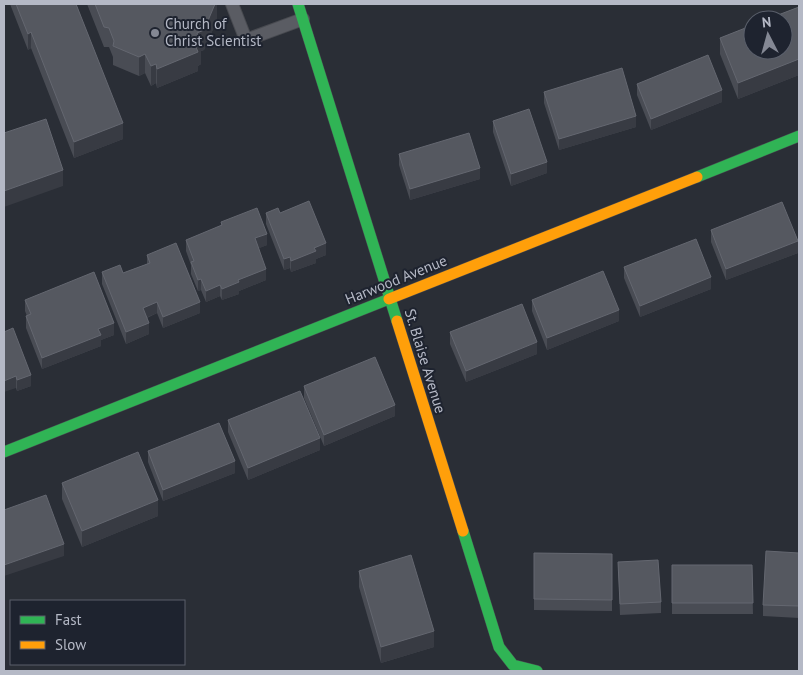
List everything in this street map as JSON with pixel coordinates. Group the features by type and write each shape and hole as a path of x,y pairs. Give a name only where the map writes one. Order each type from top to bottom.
{"street":[{"name":"St. Blaise Avenue","path":"298,4 499,647 514,665 537,671"},
{"name":"Harwood Avenue","path":"4,452 799,136"}],"lane":[{"path":"232,4 246,40 303,19"}],"building":[{"path":"16,4 76,4 123,123 74,142 31,32 28,34"},
{"name":"Church of Christ Scientist","path":"95,4 215,4 204,30 197,33 201,45 196,47 198,52 157,69 156,64 151,66 145,54 139,57 113,46 114,41 109,28 104,27"},
{"path":"799,7 799,59 738,83 720,38 743,29 743,60 793,60 793,10 791,10"},
{"path":"708,55 722,90 651,119 637,84"},
{"path":"622,68 636,116 559,139 544,92"},
{"path":"529,109 547,162 511,174 493,121"},
{"path":"46,119 63,170 4,191 4,133"},
{"path":"469,133 480,168 410,189 399,154"},
{"path":"309,201 326,243 314,248 316,251 291,261 290,257 284,259 266,213 278,208 280,213"},
{"path":"782,202 798,241 726,269 711,230"},
{"path":"257,208 267,234 255,238 266,269 238,280 239,282 222,289 220,285 206,291 201,279 198,280 191,262 194,261 186,240 222,225 221,222"},
{"path":"696,239 711,277 640,306 624,267"},
{"path":"176,243 200,302 163,317 157,302 143,308 149,323 126,332 102,272 120,265 123,273 150,263 147,255"},
{"path":"603,271 619,310 547,338 532,300"},
{"path":"94,272 114,323 98,329 101,335 42,358 26,316 31,314 25,300"},
{"path":"522,304 537,342 466,371 450,332"},
{"path":"13,328 31,375 17,380 16,376 4,381 4,332"},
{"path":"375,357 395,405 324,435 304,386"},
{"path":"300,391 320,438 248,468 228,420"},
{"path":"219,423 235,461 163,490 148,451"},
{"path":"138,452 158,500 82,531 62,483"},
{"path":"46,495 64,544 4,565 4,510"},
{"path":"766,551 799,553 799,606 763,605"},
{"path":"534,553 612,554 612,600 534,599"},
{"path":"411,555 434,631 381,647 359,571"},
{"path":"658,560 661,602 620,604 618,562"},
{"path":"672,565 752,565 753,603 672,603"}],"traffic: fast":[{"path":"298,4 397,321"},
{"path":"697,177 799,136"},
{"path":"4,452 389,299"},
{"path":"463,531 499,647 513,665 537,671"}],"traffic: slow":[{"path":"389,299 697,177"},
{"path":"397,321 463,531"}],"place":[{"name":"Church of Christ Scientist","path":"155,33"}]}
